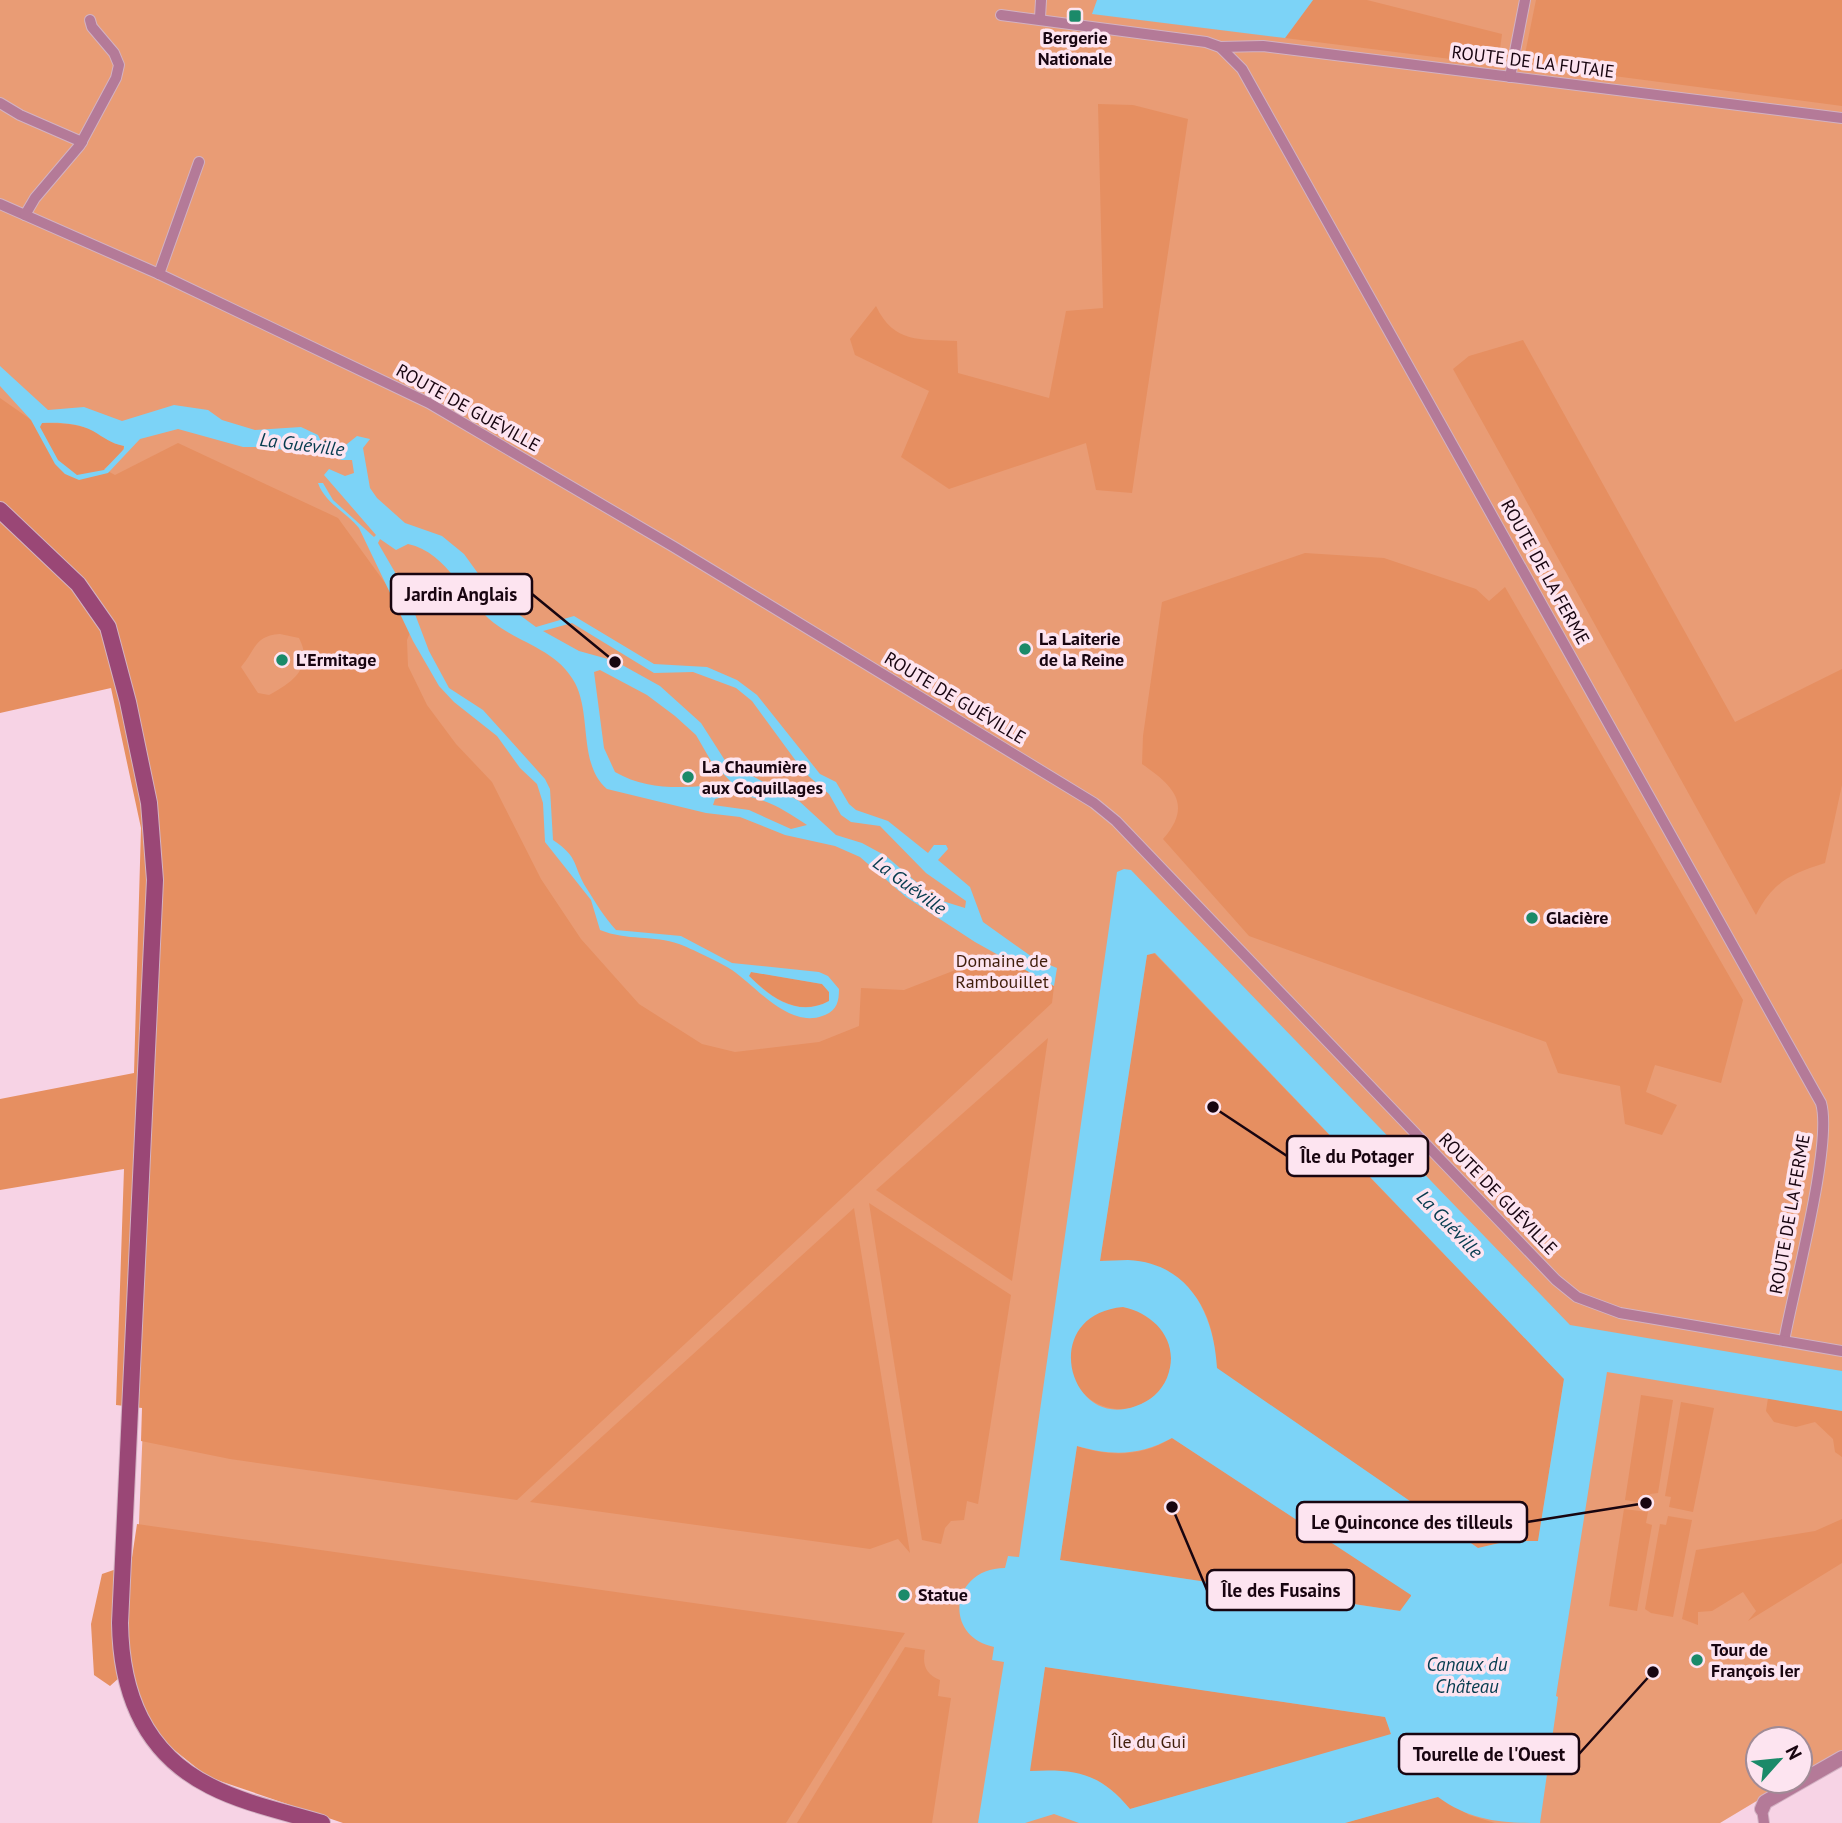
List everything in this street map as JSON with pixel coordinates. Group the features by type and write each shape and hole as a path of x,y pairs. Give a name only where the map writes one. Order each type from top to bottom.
{"main road":[{"path":"0,510 78,584 108,627 139,752 153,839 155,880 120,1623 123,1675 139,1717 152,1737 191,1774 231,1795 322,1823"}],"street":[{"path":"1040,18 1041,0"},
{"path":"1510,77 1525,0"},
{"path":"1001,15 1040,18 1206,42 1220,47"},
{"path":"25,215 35,198 82,142 116,78 119,65 114,53 92,27 90,20"},
{"name":"ROUTE DE LA FUTAIE","path":"1220,47 1263,46 1842,118"},
{"name":"ROUTE DE LA FERME","path":"1220,47 1242,69 1816,1092 1824,1114 1820,1157 1784,1341"},
{"path":"0,103 20,115 82,142"},
{"path":"159,274 199,162"},
{"name":"ROUTE DE GUÉVILLE","path":"0,204 159,274 429,403 674,547 1094,803 1133,839 1556,1280 1577,1297 1620,1313 1842,1351"},
{"path":"1763,1816 1765,1802 1842,1758"}],"green space":[{"name":"Domaine de Rambouillet","path":"0,0 1842,0 1842,1751 1814,1767 1814,1725 1744,1725 1744,1795 1767,1795 1720,1823 380,1823 137,1572 166,858 121,631 0,500"},
{"path":"1313,0 1367,0 1502,34 1498,65 1285,38"},
{"path":"1536,0 1842,0 1842,106 1523,64"},
{"path":"1098,104 1133,105 1188,119 1132,493 1096,490 1086,443 949,489 901,457 929,391 855,355 850,339 876,306 891,327 909,337 957,341 958,373 1049,398 1066,311 1103,308"},
{"path":"1523,340 1735,722 1842,669 1842,785 1825,863 1802,871 1776,887 1756,915 1453,369 1469,356"},
{"path":"0,398 40,426 42,423 48,423 82,426 124,446 121,455 104,469 115,475 178,443 338,518 414,623 407,640 408,666 427,705 456,744 492,782 541,879 581,939 639,1004 702,1044 735,1052 819,1042 859,1026 861,988 904,990 976,962 999,961 1015,964 1054,986 1052,1003 517,1500 230,1459 141,1441 142,1408 116,1405 124,1169 0,1190 0,1099 134,1073 141,828 111,688 0,713","holes":["272,635 299,638 304,657 299,672 286,685 269,695 258,693 241,667 257,644"]},
{"path":"1305,553 1384,558 1476,589 1489,601 1505,587 1743,1000 1721,1083 1655,1065 1646,1092 1677,1105 1662,1135 1625,1124 1620,1086 1558,1073 1546,1042 1249,936 1163,839 1172,827 1178,805 1170,788 1142,764 1143,736 1162,602"},
{"path":"1154,953 1564,1379 1538,1541 1508,1541 1478,1548 1216,1368 1214,1342 1208,1319 1198,1300 1185,1285 1169,1274 1149,1266 1100,1261 1147,955"},
{"path":"751,972 822,984 829,992 829,1001 807,1007 786,1003 758,984 749,976"},
{"path":"1048,1038 1012,1281 876,1190"},
{"path":"869,1203 1011,1295 978,1504 967,1501 964,1520 951,1521 945,1528 941,1544 922,1540"},
{"path":"854,1208 910,1553 898,1539 870,1549 530,1502"},
{"path":"1120,1307 1139,1311 1156,1322 1167,1339 1171,1358 1167,1377 1156,1394 1139,1405 1120,1409 1101,1405 1084,1394 1073,1377 1069,1358 1073,1339 1084,1322 1101,1311"},
{"path":"1641,1395 1673,1400 1658,1493 1650,1494 1648,1504 1625,1500"},
{"path":"1768,1398 1842,1411 1842,1457 1835,1452 1833,1439 1815,1422 1796,1427 1774,1422 1766,1411"},
{"path":"1681,1402 1714,1408 1693,1512 1669,1507 1671,1497 1665,1496"},
{"path":"1172,1438 1412,1595 1401,1611 1060,1560 1077,1446 1101,1452 1137,1452"},
{"path":"1624,1509 1648,1512 1646,1523 1652,1525 1637,1611 1609,1606"},
{"path":"1668,1516 1692,1520 1673,1617 1651,1613 1645,1609 1660,1524 1666,1525"},
{"path":"1842,1519 1842,1563 1748,1621 1756,1611 1743,1592 1712,1611 1698,1612 1698,1625 1682,1619 1696,1550 1815,1531"},
{"path":"137,1524 905,1633 786,1823 343,1823 208,1777 168,1745 142,1712 129,1669 110,1686 94,1675 91,1624 102,1574 131,1564"},
{"path":"905,1647 925,1650 926,1669 940,1680 938,1696 951,1698 932,1823 797,1823"},
{"name":"Île du Gui","path":"1045,1667 1386,1717 1391,1735 1130,1809 1119,1796 1097,1780 1073,1773 1029,1772"},
{"path":"1439,1796 1469,1815 1495,1823 1345,1823"}],"water":[{"path":"1097,0 1313,0 1285,38 1092,14"},
{"path":"0,366 48,410 84,407 122,421 174,405 208,410 222,420 255,430 301,427 318,435 321,441 314,450 296,453 270,447 243,447 178,429 140,439 108,473 79,480 65,474 55,464 31,420 0,386","holes":["42,423 81,426 124,446 124,449 104,470 77,475 58,460 40,427"]},
{"path":"357,436 370,439 363,448 370,488 377,498 405,523 442,536 464,554 495,597 536,627 574,616 654,664 707,667 737,680 757,695 820,774 836,782 849,804 856,810 888,821 928,853 934,845 946,845 948,849 938,860 970,887 983,922 1035,959 1057,968 1054,986 975,942 906,897 860,857 835,846 785,835 740,817 706,813 607,789 592,767 580,696 575,683 559,663 494,623 434,557 408,544 396,550 380,539 378,543 407,593 429,651 449,688 483,710 545,779 550,789 553,840 572,857 582,881 616,930 681,936 732,963 819,972 828,976 839,989 838,1001 835,1008 825,1015 799,1017 775,1005 728,968 684,946 670,941 620,936 600,930 591,900 545,842 543,803 537,784 520,768 497,736 454,702 439,686 413,641 359,528 321,490 318,483 323,483 333,500 374,537 376,535 324,475 329,469 345,476 354,473 352,460 341,460 337,452","holes":["572,623 654,673 693,672 736,688 752,701 804,772 829,794 841,815 851,822 880,826 926,873 966,901 965,908 936,899 886,856 862,843 836,835 799,801 726,762 701,723 660,686 615,661 579,651 543,631","600,670 647,695 675,716 696,735 711,761 733,784 659,786 629,779 615,772 604,748 594,672","731,795 753,797 781,808 807,825 791,829 749,810 713,805 715,799","751,972 822,984 829,992 829,1001 807,1007 786,1003 766,992 749,976"]},
{"name":"Canaux du Château","path":"1131,870 1570,1325 1842,1371 1842,1411 1607,1372 1556,1696 1558,1697 1540,1823 1474,1816 1438,1797 1345,1823 1079,1823 1054,1814 1025,1823 978,1823 1004,1662 992,1660 994,1647 977,1640 966,1630 960,1617 960,1603 964,1590 973,1579 987,1571 1005,1568 1008,1556 1019,1557 1117,872","holes":["1155,953 1564,1379 1538,1541 1508,1541 1478,1548 1217,1368 1211,1329 1204,1311 1183,1282 1150,1263 1128,1260 1100,1261 1147,955","1123,1307 1146,1316 1163,1332 1171,1353 1167,1378 1162,1388 1146,1401 1136,1406 1113,1410 1094,1403 1080,1388 1072,1369 1072,1349 1079,1330 1096,1315","1172,1438 1411,1596 1400,1611 1060,1560 1077,1446 1114,1453 1137,1451","1045,1667 1385,1717 1391,1734 1130,1809 1108,1787 1085,1775 1060,1771 1030,1771"]}],"waterway":[{"name":"La Guéville","path":"317,442 345,446"}],"place":[{"name":"Bergerie Nationale","path":"1075,16"},
{"name":"La Laiterie de la Reine","path":"1025,649"},
{"name":"L'Ermitage","path":"282,660"},
{"name":"Jardin Anglais","path":"615,662"},
{"name":"La Chaumière aux Coquillages","path":"688,777"},
{"name":"Glacière","path":"1532,918"},
{"name":"Île du Potager","path":"1213,1107"},
{"name":"Le Quinconce des tilleuls","path":"1646,1503"},
{"name":"Île des Fusains","path":"1172,1507"},
{"name":"Statue","path":"904,1595"},
{"name":"Tour de François Ier","path":"1697,1660"},
{"name":"Tourelle de l'Ouest","path":"1653,1672"}]}
